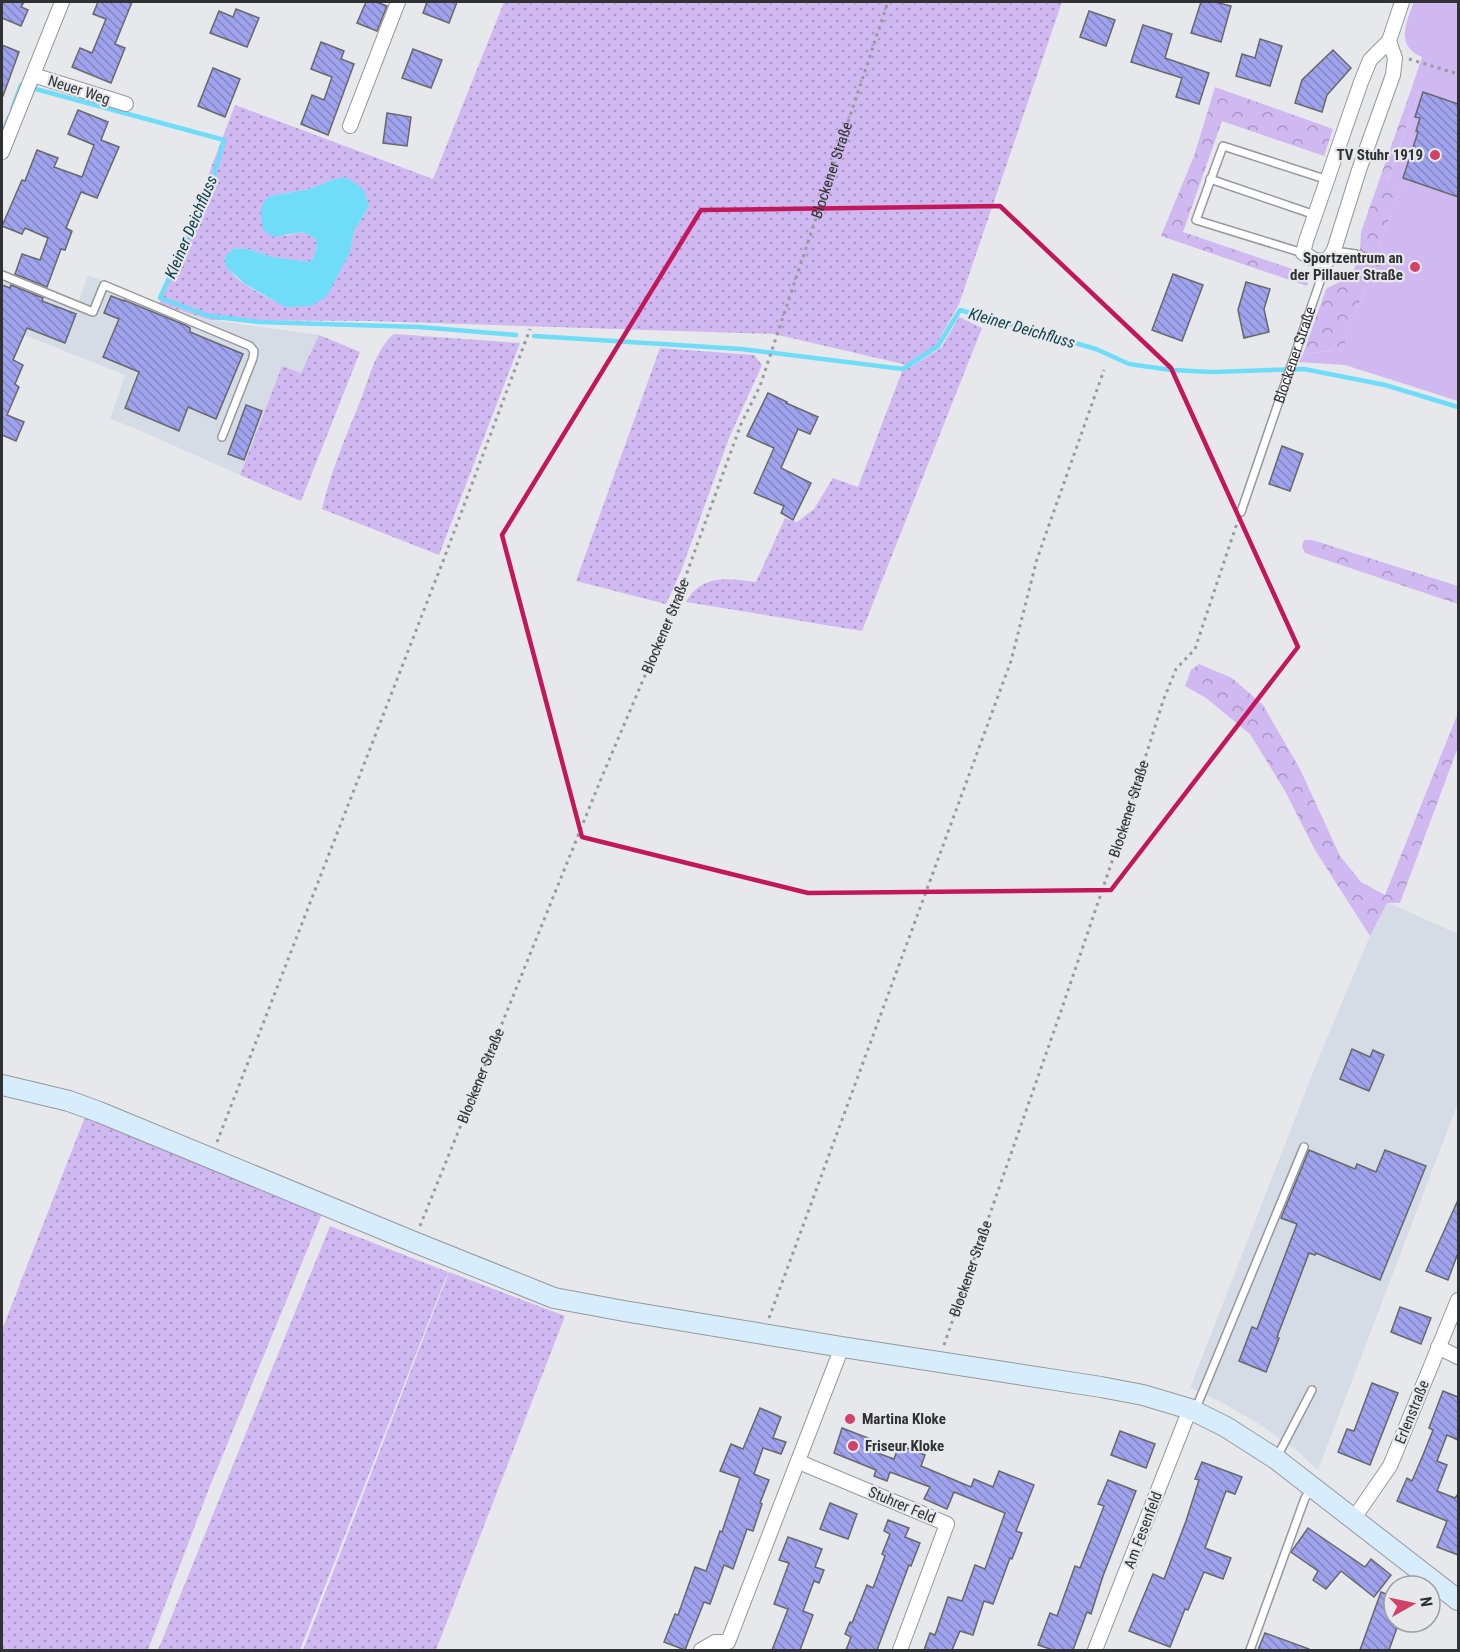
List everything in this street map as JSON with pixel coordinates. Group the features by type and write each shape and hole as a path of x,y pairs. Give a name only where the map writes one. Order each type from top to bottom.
{"street":[{"name":"Neuer Weg","path":"2,152 62,2"},
{"path":"350,126 398,2"},
{"path":"1389,41 1395,58 1394,75 1330,256 1315,260 1303,253 1315,215 1370,60 1389,41 1402,2"},
{"name":"Neuer Weg","path":"30,84 126,104"},
{"path":"3,1085 89,1108 554,1298 842,1347 1101,1386 1143,1395 1193,1410 1226,1427 1276,1459 1458,1600"},
{"name":"Erlenstraße","path":"1354,1518 1390,1466 1458,1300"},
{"path":"701,1650 715,1642 734,1646 842,1347"},
{"path":"1438,1347 1458,1357"},
{"name":"Am Fesenfeld","path":"1095,1650 1193,1410"},
{"name":"Stuhrer Feld","path":"799,1462 947,1524 900,1650"}],"lane":[{"path":"1303,253 1196,220 1223,146 1328,180"},
{"path":"1210,179 1315,215"},
{"path":"1330,256 1356,254 1378,261"},
{"name":"Blockener Straße","path":"1241,512 1330,256"},
{"path":"2,275 93,312 104,285 250,346 254,351 253,358 222,437"},
{"path":"1193,1410 1304,1147"},
{"path":"1276,1459 1312,1390"},
{"path":"1250,1650 1305,1498 1313,1486"}],"path":[{"name":"Blockener Straße","path":"414,1242 601,779 677,600 741,424 760,386 888,2"},
{"path":"1395,58 1415,60 1458,74"},
{"path":"211,1157 395,686 530,329"},
{"path":"765,1334 1011,661 1037,559 1104,370"},
{"name":"Blockener Straße","path":"939,1361 1061,1011 1163,701 1176,669 1195,649 1241,512"}],"highlighted area":[{"path":"1000,206 1171,368 1298,647 1111,890 808,893 582,837 502,535 701,210"}],"shaded area":[{"path":"2,273 78,303 88,275 159,304 211,320 319,335 301,373 282,367 240,475 110,419 125,375 2,326"},
{"path":"1387,902 1458,934 1458,1103 1318,1470 1296,1450 1256,1422 1190,1388 1319,1057 1370,936"}],"green space":[{"path":"504,2 1062,2 959,304 936,345 907,365 774,334 370,321 211,320 159,304 235,105 433,179","holes":["332,180 369,206 354,231 350,252 285,307 240,281 227,267 224,258 234,248 248,249 272,257 311,262 316,250 315,238 302,232 285,236 270,196 309,189"]},
{"name":"Sportzentrum an der Pillauer Straße","path":"1414,2 1458,2 1458,401 1345,365 1299,362 1303,354 1343,349 1401,186 1388,181 1419,93 1411,90 1422,57 1408,47 1405,40 1406,26"},
{"path":"1215,87 1333,129 1324,156 1222,121 1183,232 1310,275 1307,286 1161,236 1194,156"},
{"path":"1411,90 1419,93 1388,180 1401,186 1343,349 1303,354 1326,289 1352,275 1360,251 1361,232"},
{"path":"959,317 982,328 862,631 686,602 699,586 707,582 726,579 756,582 785,518 797,522 814,509 833,478 858,487 903,369 909,368 941,348"},
{"path":"394,334 520,343 439,555 322,509 334,467 374,364 382,347"},
{"path":"319,335 360,352 301,501 240,475 282,366 301,373"},
{"path":"660,348 754,355 762,365 729,438 681,571 666,604 576,581"},
{"path":"1304,540 1312,540 1458,586 1458,604 1305,553 1302,546"},
{"path":"1199,664 1232,678 1263,705 1300,769 1340,856 1361,882 1385,895 1458,713 1458,747 1400,903 1387,903 1370,936 1315,850 1285,791 1250,734 1206,698 1185,686 1191,670"},
{"path":"85,1117 322,1214 208,1491 148,1650 2,1650 2,1330"},
{"path":"330,1226 448,1272 300,1650 158,1650"},
{"path":"449,1272 565,1316 436,1650 303,1650"}],"water":[{"path":"346,177 363,189 369,206 354,231 350,252 327,296 311,306 285,307 245,284 227,268 224,258 234,248 248,249 272,257 311,262 316,250 315,238 302,232 273,237 263,230 261,211 264,203 270,196 309,189"}],"building":[{"path":"2,2 24,2 21,7 28,10 21,26 2,18"},
{"path":"98,2 132,2 115,44 125,48 111,83 72,67 80,48 92,53 106,19 93,14"},
{"path":"366,2 376,2 387,6 377,31 357,23"},
{"path":"427,2 457,2 449,23 423,13"},
{"path":"1201,2 1215,2 1231,6 1221,42 1191,33"},
{"path":"236,9 259,18 247,47 210,33 219,11 233,17"},
{"path":"1089,11 1115,20 1106,46 1080,37"},
{"path":"1143,25 1172,34 1165,58 1209,73 1199,104 1176,97 1182,78 1131,62"},
{"path":"1260,39 1282,46 1270,86 1236,76 1242,54 1255,58"},
{"path":"321,42 344,51 341,59 354,64 328,135 301,124 312,95 324,100 332,77 311,69"},
{"path":"2,45 19,52 3,96 2,96"},
{"path":"413,49 442,60 431,88 402,78"},
{"path":"1333,50 1351,68 1327,95 1322,112 1295,103 1302,80"},
{"path":"213,68 240,79 225,117 198,106"},
{"name":"TV Stuhr 1919","path":"1423,92 1458,104 1458,197 1403,178 1418,132 1416,131 1420,118 1415,117"},
{"path":"78,110 108,122 101,140 119,147 97,198 81,192 66,228 72,231 65,250 61,249 47,287 15,274 22,254 40,260 48,238 25,228 22,234 2,226 22,180 25,181 37,150 58,158 54,167 82,177 94,145 68,134"},
{"path":"387,113 411,117 407,146 383,143"},
{"path":"1173,274 1203,285 1182,341 1152,330"},
{"path":"1246,282 1270,289 1264,309 1269,332 1244,338 1238,310"},
{"path":"2,285 10,288 11,285 43,298 42,301 76,314 65,343 27,328 13,360 23,365 15,384 19,387 7,415 24,422 16,441 2,435"},
{"path":"111,296 185,325 190,328 190,332 243,354 216,419 188,407 179,431 125,408 139,372 103,357 119,319 104,313"},
{"path":"768,393 818,417 810,434 798,429 781,468 811,483 793,520 781,513 784,506 754,493 774,448 747,436"},
{"path":"246,405 262,411 244,460 228,454"},
{"path":"1282,446 1303,454 1290,491 1269,484"},
{"path":"1352,1049 1370,1057 1373,1050 1384,1055 1369,1091 1340,1079"},
{"path":"1309,1150 1355,1169 1357,1164 1376,1172 1385,1150 1426,1166 1380,1280 1316,1253 1315,1255 1309,1253 1266,1372 1239,1361 1252,1327 1257,1329 1297,1224 1281,1218"},
{"path":"1458,1200 1458,1253 1448,1280 1426,1271"},
{"path":"1400,1307 1431,1318 1421,1344 1391,1332"},
{"path":"1372,1383 1398,1393 1370,1465 1338,1452 1347,1429 1354,1431"},
{"path":"1443,1391 1458,1397 1458,1440 1447,1435 1437,1461 1447,1465 1437,1491 1455,1498 1458,1494 1458,1555 1437,1547 1447,1521 1397,1501 1407,1478 1412,1481 1423,1455 1433,1430 1429,1428"},
{"path":"760,1408 781,1417 773,1438 786,1442 781,1454 763,1448 754,1474 769,1480 753,1531 747,1529 733,1569 724,1565 710,1604 704,1602 685,1650 664,1642 675,1614 678,1615 695,1567 706,1571 720,1531 722,1532 740,1478 720,1471 731,1444 743,1449"},
{"path":"842,1428 873,1440 869,1450 894,1459 899,1445 925,1455 921,1466 971,1487 974,1479 993,1487 999,1471 1034,1485 1016,1531 1022,1533 993,1604 984,1601 973,1635 960,1631 952,1650 924,1650 930,1633 935,1635 948,1597 962,1601 975,1565 985,1569 1005,1513 954,1492 947,1509 924,1499 930,1487 890,1472 887,1481 874,1476 876,1470 834,1453"},
{"path":"1120,1431 1155,1444 1146,1468 1111,1455"},
{"path":"1202,1462 1242,1477 1235,1494 1226,1491 1205,1548 1231,1558 1223,1579 1204,1572 1188,1610 1185,1609 1170,1647 1129,1631 1153,1574 1164,1579 1186,1521 1199,1480 1195,1479"},
{"path":"1108,1480 1136,1491 1091,1614 1087,1612 1073,1650 1053,1650 1038,1645 1050,1613 1057,1616 1075,1566 1080,1568 1104,1506 1098,1504"},
{"path":"830,1503 857,1514 848,1539 820,1529"},
{"path":"888,1520 909,1528 905,1537 920,1543 911,1566 909,1565 877,1650 846,1650 851,1637 845,1634 850,1622 852,1623 867,1585 873,1588 885,1556 882,1554 890,1534 884,1531"},
{"path":"1308,1528 1365,1567 1371,1559 1390,1574 1382,1574 1382,1587 1374,1597 1341,1571 1326,1589 1313,1580 1318,1571 1291,1552"},
{"path":"788,1537 822,1549 815,1567 824,1570 819,1583 814,1581 803,1611 813,1615 800,1650 772,1650 788,1609 774,1604 789,1563 779,1560"},
{"path":"1381,1592 1382,1634 1395,1634 1389,1650 1360,1650"},
{"path":"1265,1633 1309,1649 1309,1650 1258,1650"}],"waterway":[{"name":"Kleiner Deichfluss","path":"12,109 21,85 224,140 212,182 160,298 209,316 259,322 419,327 516,335"},
{"name":"Kleiner Deichfluss","path":"2,135 9,117"},
{"name":"Kleiner Deichfluss","path":"534,336 741,349 903,369 938,346 960,310 1096,349 1129,364 1171,370 1212,372 1304,369 1385,385 1458,407"}],"place":[{"name":"TV Stuhr 1919","path":"1435,155"},
{"name":"Sportzentrum an der Pillauer Straße","path":"1415,267"},
{"name":"Martina Kloke","path":"850,1419"},
{"name":"Friseur Kloke","path":"853,1446"}]}
